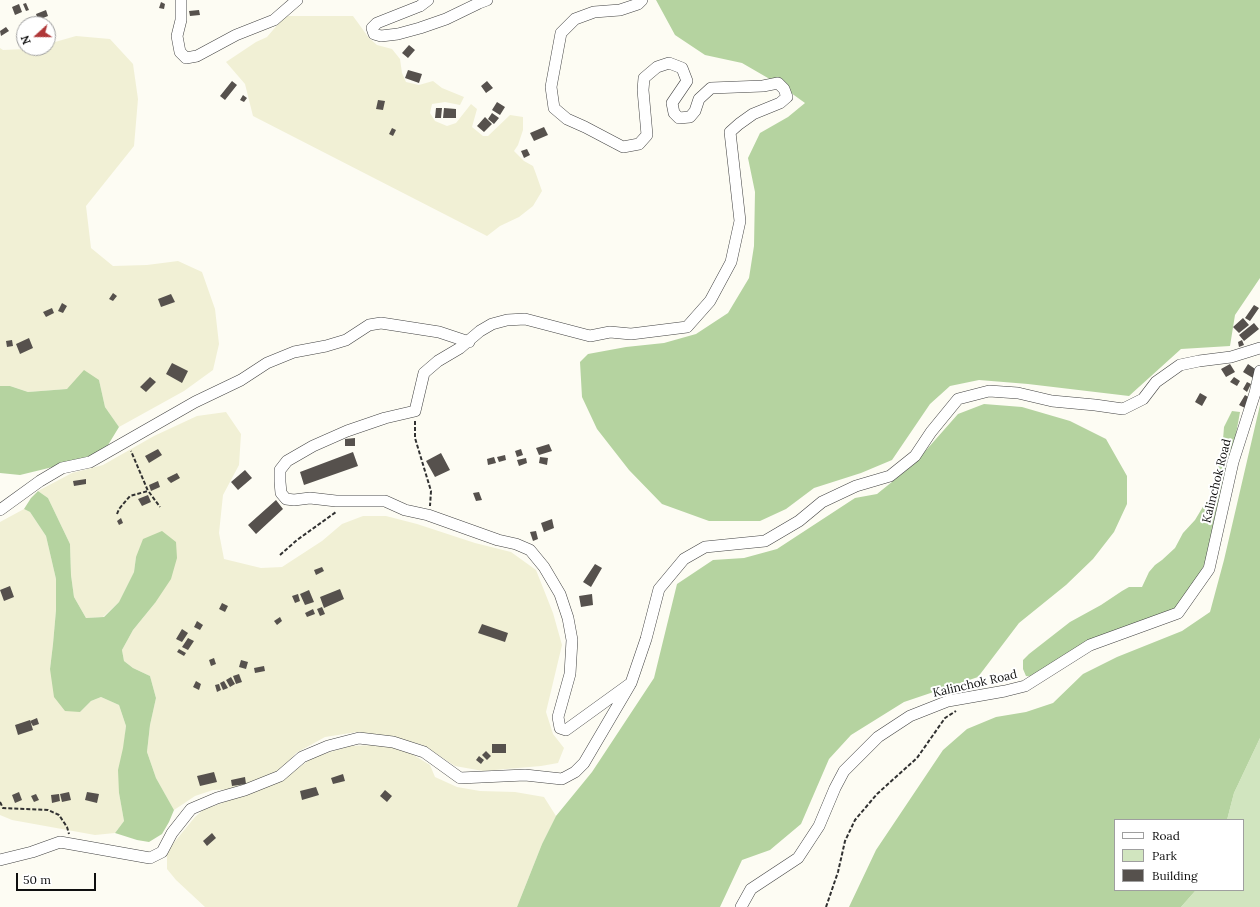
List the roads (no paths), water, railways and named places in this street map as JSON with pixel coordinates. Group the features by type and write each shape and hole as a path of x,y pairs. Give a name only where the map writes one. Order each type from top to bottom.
{"street":[{"path":"182,0 181,20 177,36 180,52 186,58 198,56 236,35 274,20 297,0"},
{"path":"428,0 420,6 377,23 372,28 374,34 382,36 398,34 420,28 446,19 487,0"},
{"path":"631,683 566,730 560,728 558,717 570,674 572,640 568,618 560,594 544,567 530,550 516,544 498,540 428,516 405,510 385,501 336,501 310,498 294,500 286,499 281,493 280,470 287,461 313,446 346,431 385,418 415,412 424,373 438,360 469,342 480,331 492,324 507,320 526,319 590,336 610,332 631,334 687,327 710,301 731,262 740,221 730,132 753,114 780,103 788,97 784,89 778,83 763,86 711,88 699,99 695,111 690,116 679,118 674,113 672,103 688,81 682,68 669,63 657,67 644,78 642,90 646,135 639,144 623,146 567,119 554,108 550,87 561,33 576,19 594,12 620,10 638,4 642,0"},
{"path":"0,510 45,478 62,468 90,462 195,402 241,380 267,363 294,352 346,340 369,325 381,323 404,325 439,332 469,342"},
{"path":"0,860 32,852 60,842 150,858 162,852 172,833 191,809 217,798 245,790 280,776 302,757 328,746 359,738 393,742 424,752 460,778 525,775 562,779 575,772 584,763 631,683 646,639 660,589 684,559 705,547 765,541 799,521 822,502 856,486 890,476 915,456 931,432 958,399 989,391 1018,393 1052,401 1123,409 1142,399 1156,382 1180,365 1199,360 1231,357 1260,348"},
{"name":"Kalinchok Road","path":"741,907 751,889 798,858 819,826 844,771 878,737 910,716 948,702 1025,686 1090,645 1178,613 1209,569 1233,462 1255,393 1260,371"}]}
